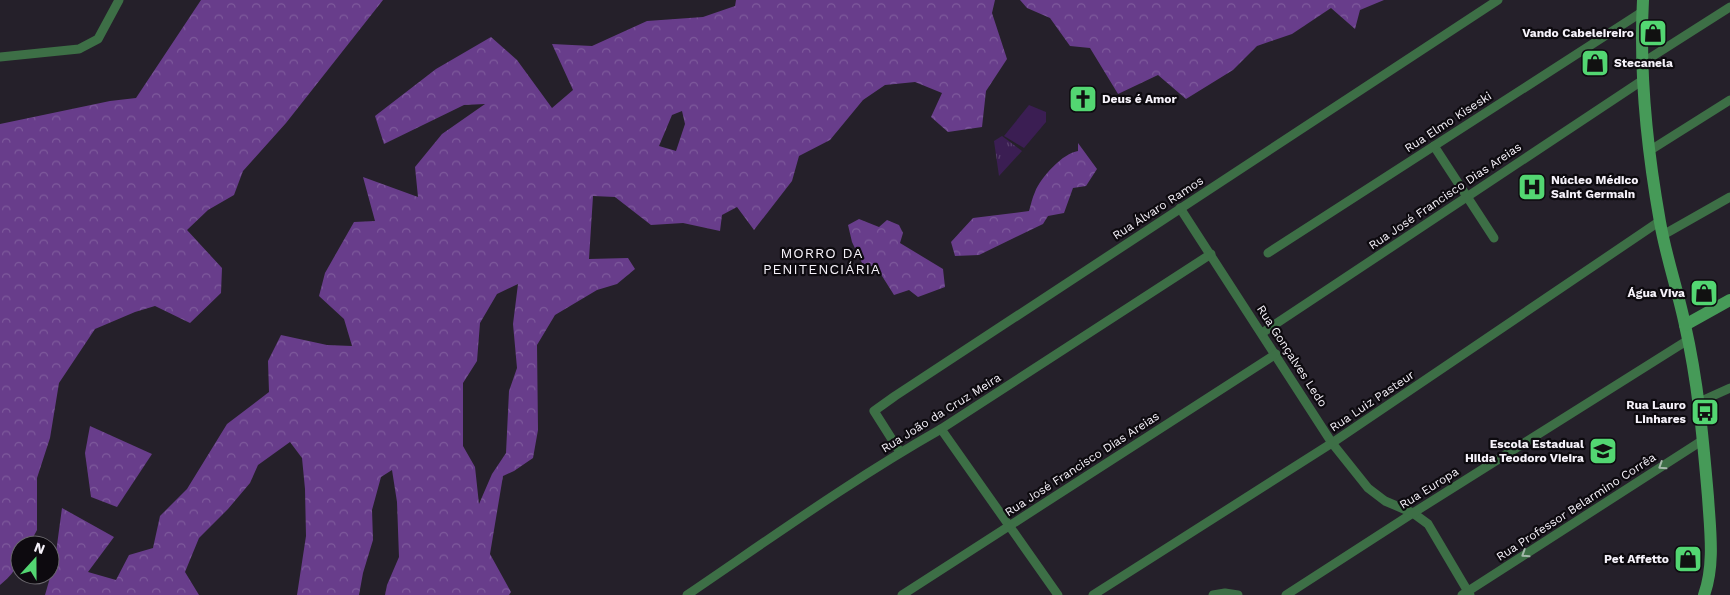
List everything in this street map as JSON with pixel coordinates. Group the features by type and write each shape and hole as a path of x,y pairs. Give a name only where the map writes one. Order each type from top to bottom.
{"main road":[{"path":"1642,6 1642,63 1649,151 1660,221 1685,325 1699,402 1711,555 1709,577 1704,595"},
{"path":"1685,325 1730,300"}],"street":[{"path":"0,57 79,49 98,39 119,0"},
{"name":"Rua Álvaro Ramos","path":"900,452 874,411 1498,0"},
{"name":"Rua Elmo Kiseski","path":"1268,253 1434,146 1642,6"},
{"path":"1642,63 1730,7"},
{"name":"Rua José Francisco Dias Areias","path":"1262,333 1643,80"},
{"path":"1649,151 1730,100"},
{"path":"1434,146 1494,238"},
{"path":"1663,235 1730,197"},
{"name":"Rua Gonçalves Ledo","path":"1180,208 1332,443 1368,488 1385,501 1413,513 1428,524 1466,594"},
{"name":"Rua Luiz Pasteur","path":"1093,595 1332,443 1660,221"},
{"name":"Rua João da Cruz Meira","path":"687,595 900,452 941,429 1211,254"},
{"name":"Rua Europa","path":"1286,595 1688,340"},
{"name":"Rua José Francisco Dias Areias","path":"902,595 1276,354"},
{"path":"1699,402 1730,388"},
{"path":"941,429 1058,595"},
{"name":"Rua Professor Belarmino Corrêa","path":"1466,594 1703,440"},
{"path":"1213,595 1238,595"}],"green space":[{"path":"201,0 383,0 286,123 243,171 234,195 208,210 187,230 222,268 221,293 190,323 155,306 135,312 95,329 59,383 50,438 37,478 37,530 34,535 10,535 10,575 0,585 0,124 110,101 136,98"},
{"path":"736,0 995,0 992,13 1007,59 986,91 982,127 948,132 931,117 942,93 915,82 885,85 863,100 830,140 799,156 792,181 754,230 737,207 722,215 720,231 683,223 651,225 615,197 593,196 589,259 628,258 635,269 617,284 597,290 555,315 537,345 538,430 533,458 503,476 490,554 511,592 509,595 385,595 387,585 399,557 397,502 392,470 381,477 372,510 373,540 363,573 359,595 297,595 306,536 305,489 302,458 290,442 258,465 250,483 228,509 199,538 185,572 199,595 45,595 48,585 60,585 60,535 58,535 62,508 114,537 88,572 116,580 129,555 153,548 160,516 187,489 227,424 269,392 268,361 281,335 327,345 352,346 344,319 319,296 325,273 354,222 375,221 363,177 418,197 415,167 442,134 485,104 464,105 384,144 375,116 436,69 491,37 517,60 552,108 573,90 552,44 592,46 647,21 703,17 735,6","holes":["682,111 685,124 676,151 659,146 672,115","518,284 513,324 517,368 509,391 506,453 492,474 479,504 475,467 463,446 463,383 477,361 480,323 497,294"]},
{"path":"1020,0 1384,0 1360,10 1355,29 1331,8 1292,34 1257,46 1233,70 1186,99 1158,75 1118,94 1090,48 1070,46 1050,18 1027,8"},
{"path":"1029,105 1046,112 1046,122 1024,148 1004,136"},
{"path":"1002,136 1022,151 999,176 994,141"},
{"path":"1078,143 1097,169 1086,186 1073,188 1064,213 1048,216 1043,224 979,255 955,256 951,242 973,218 1029,211 1034,194 1042,180 1059,161 1078,151"},
{"path":"859,219 879,227 887,220 899,225 903,233 900,243 943,269 945,287 918,297 909,290 894,295 877,268 862,263 852,242 848,225"},
{"path":"90,426 152,454 117,507 91,497 85,453"}],"place":[{"name":"Vando Cabeleireiro","path":"1653,33"},
{"name":"Stecanela","path":"1595,63"},
{"name":"Deus é Amor","path":"1083,99"},
{"name":"Núcleo Médico Saint Germain","path":"1532,187"},
{"name":"Água Viva","path":"1704,293"},
{"name":"Rua Lauro Linhares","path":"1705,412"},
{"name":"Escola Estadual Hilda Teodoro Vieira","path":"1603,451"},
{"name":"Pet Affetto","path":"1688,559"}],"district":[{"name":"MORRO DA PENITENCIÁRIA","path":"822,262"}]}
